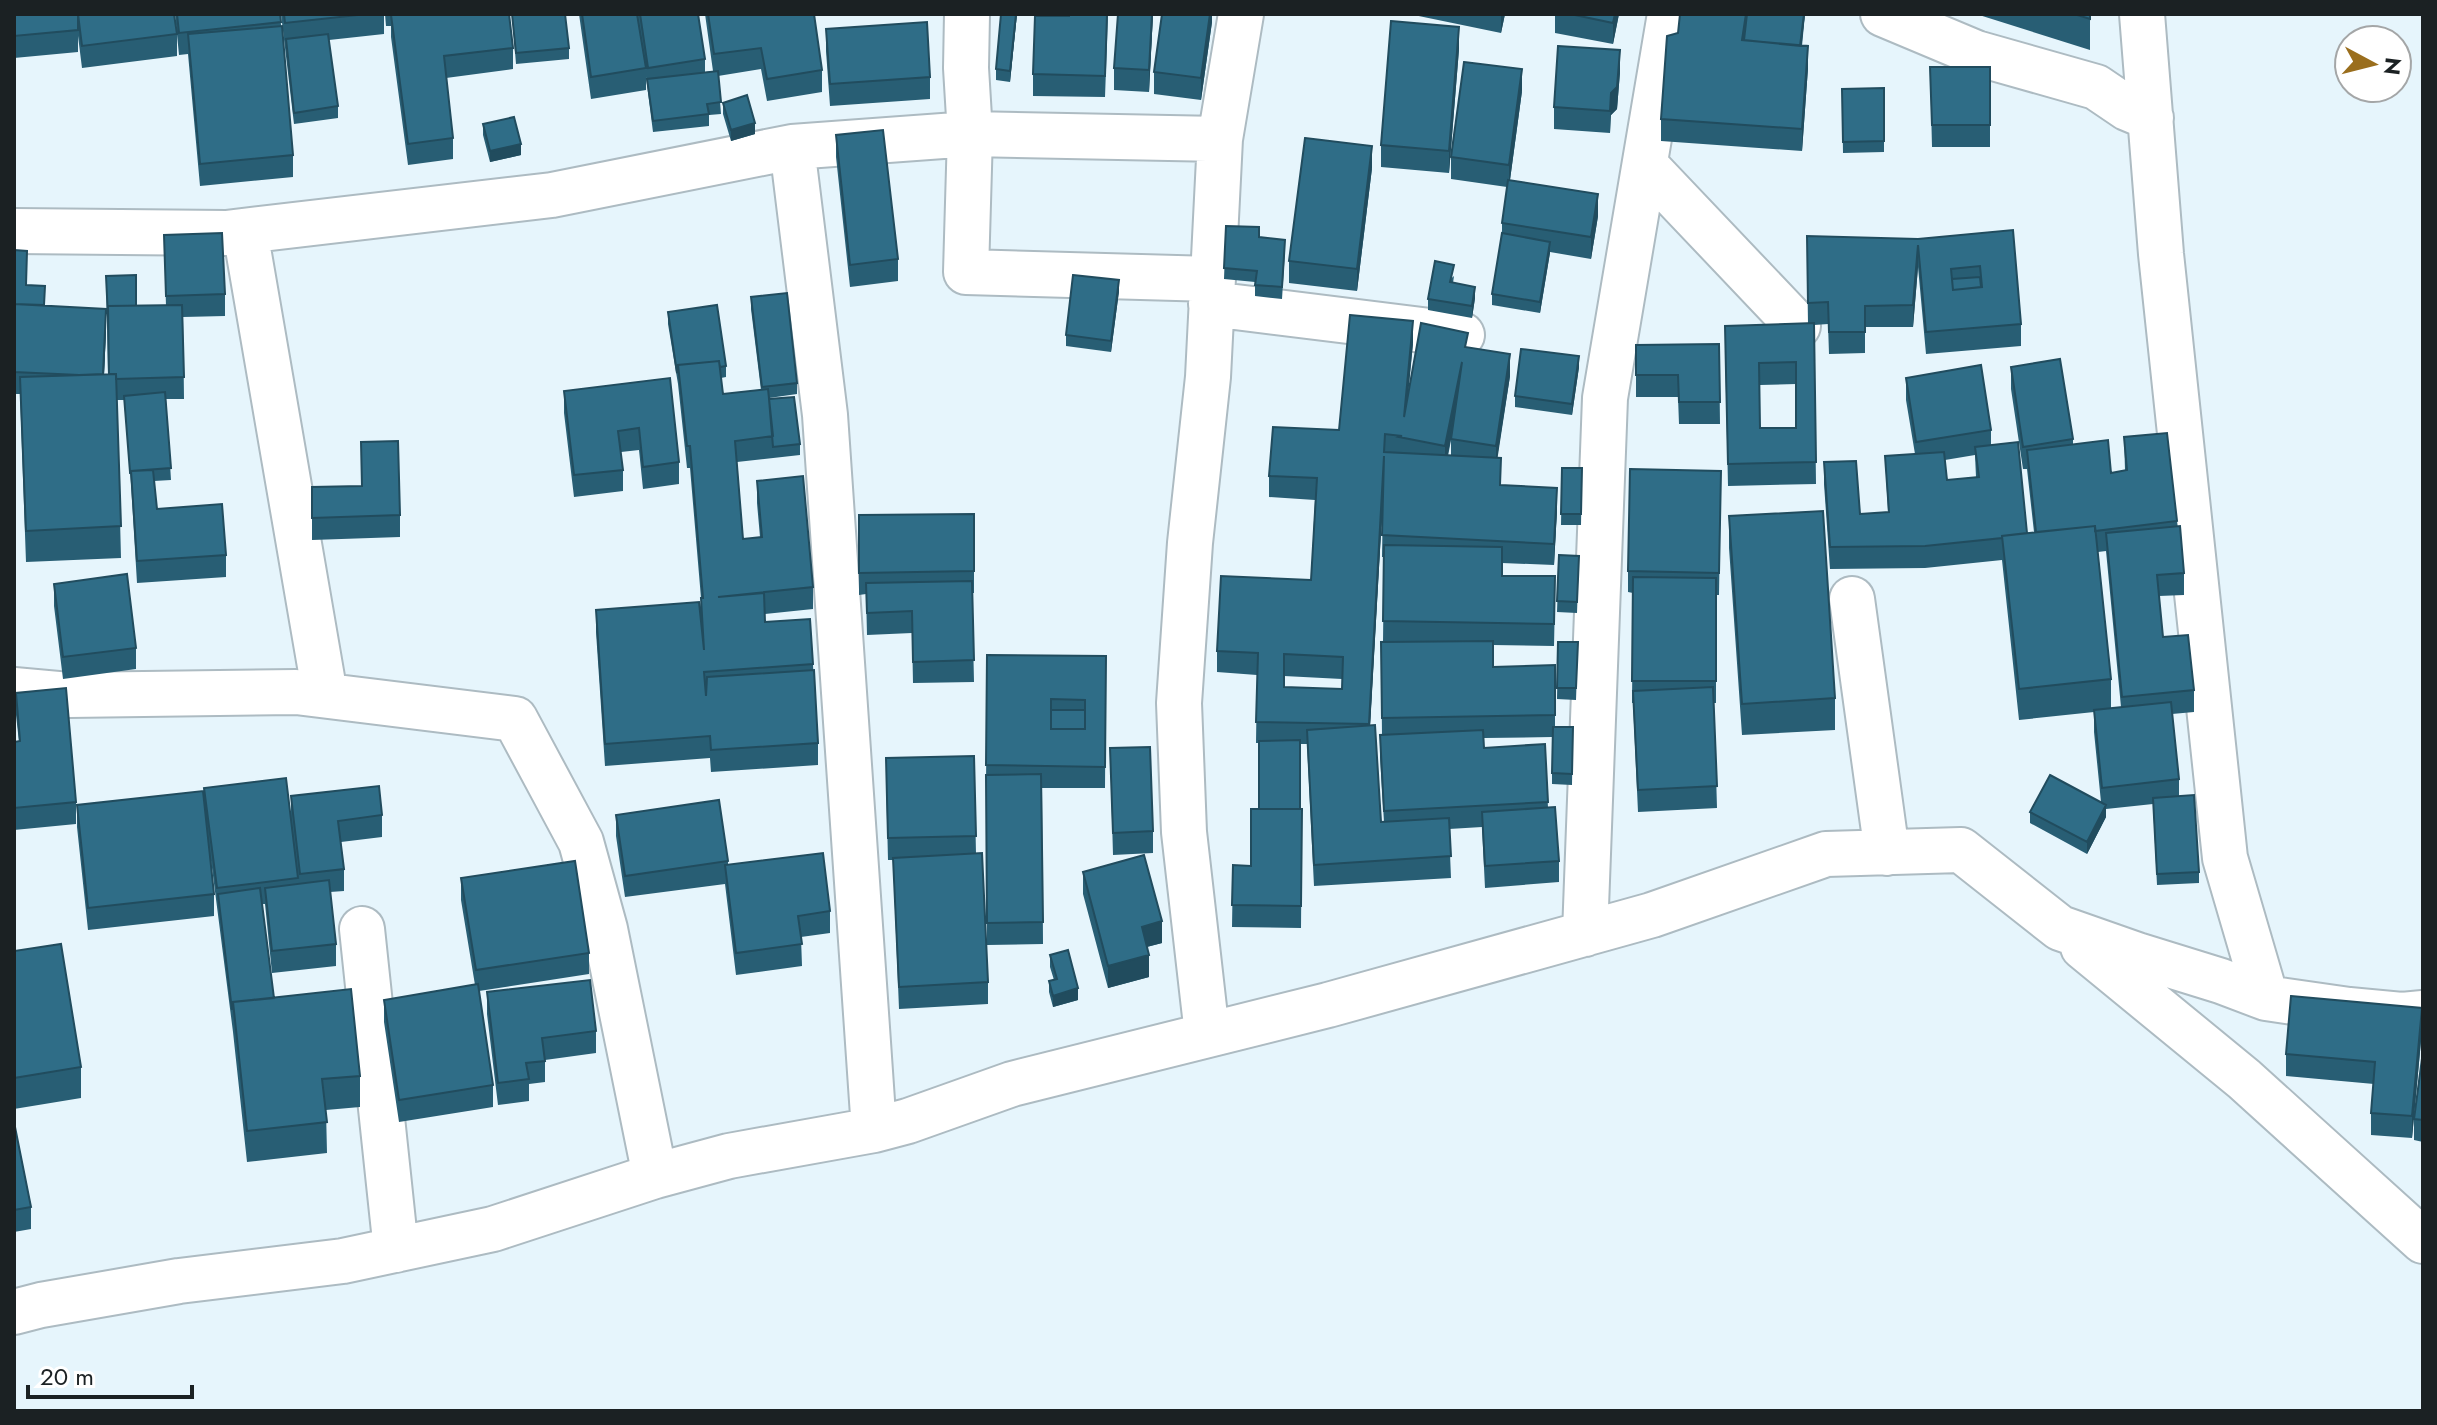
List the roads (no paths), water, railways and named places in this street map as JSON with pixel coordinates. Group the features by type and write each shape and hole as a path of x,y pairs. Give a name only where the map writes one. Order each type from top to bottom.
{"street":[{"path":"967,14 970,134 966,272 1212,292 1462,335"},
{"path":"1207,1034 1184,832 1179,703 1190,543 1208,377 1220,139 1241,14"},
{"path":"1585,934 1605,398 1670,14"},
{"path":"1883,14 1976,53 2096,87 2127,108 2151,118"},
{"path":"2142,14 2161,254 2225,858 2266,998"},
{"path":"14,231 245,231 552,195 792,147 970,134 1220,139"},
{"path":"792,147 825,415 874,1130"},
{"path":"1645,165 1798,326"},
{"path":"245,231 325,695"},
{"path":"1852,599 1887,853"},
{"path":"14,690 69,695 296,692 515,719 581,842 605,929 655,1176"},
{"path":"14,1312 179,1281 343,1261 493,1229 655,1176 729,1156 874,1130 1012,1084 1328,1005 1585,934 1652,915 1826,854 1961,850 2244,1079 2423,1241"},
{"path":"2060,928 2266,998 2349,1010 2402,1015 2423,1013"},
{"path":"362,929 396,1250"}]}
